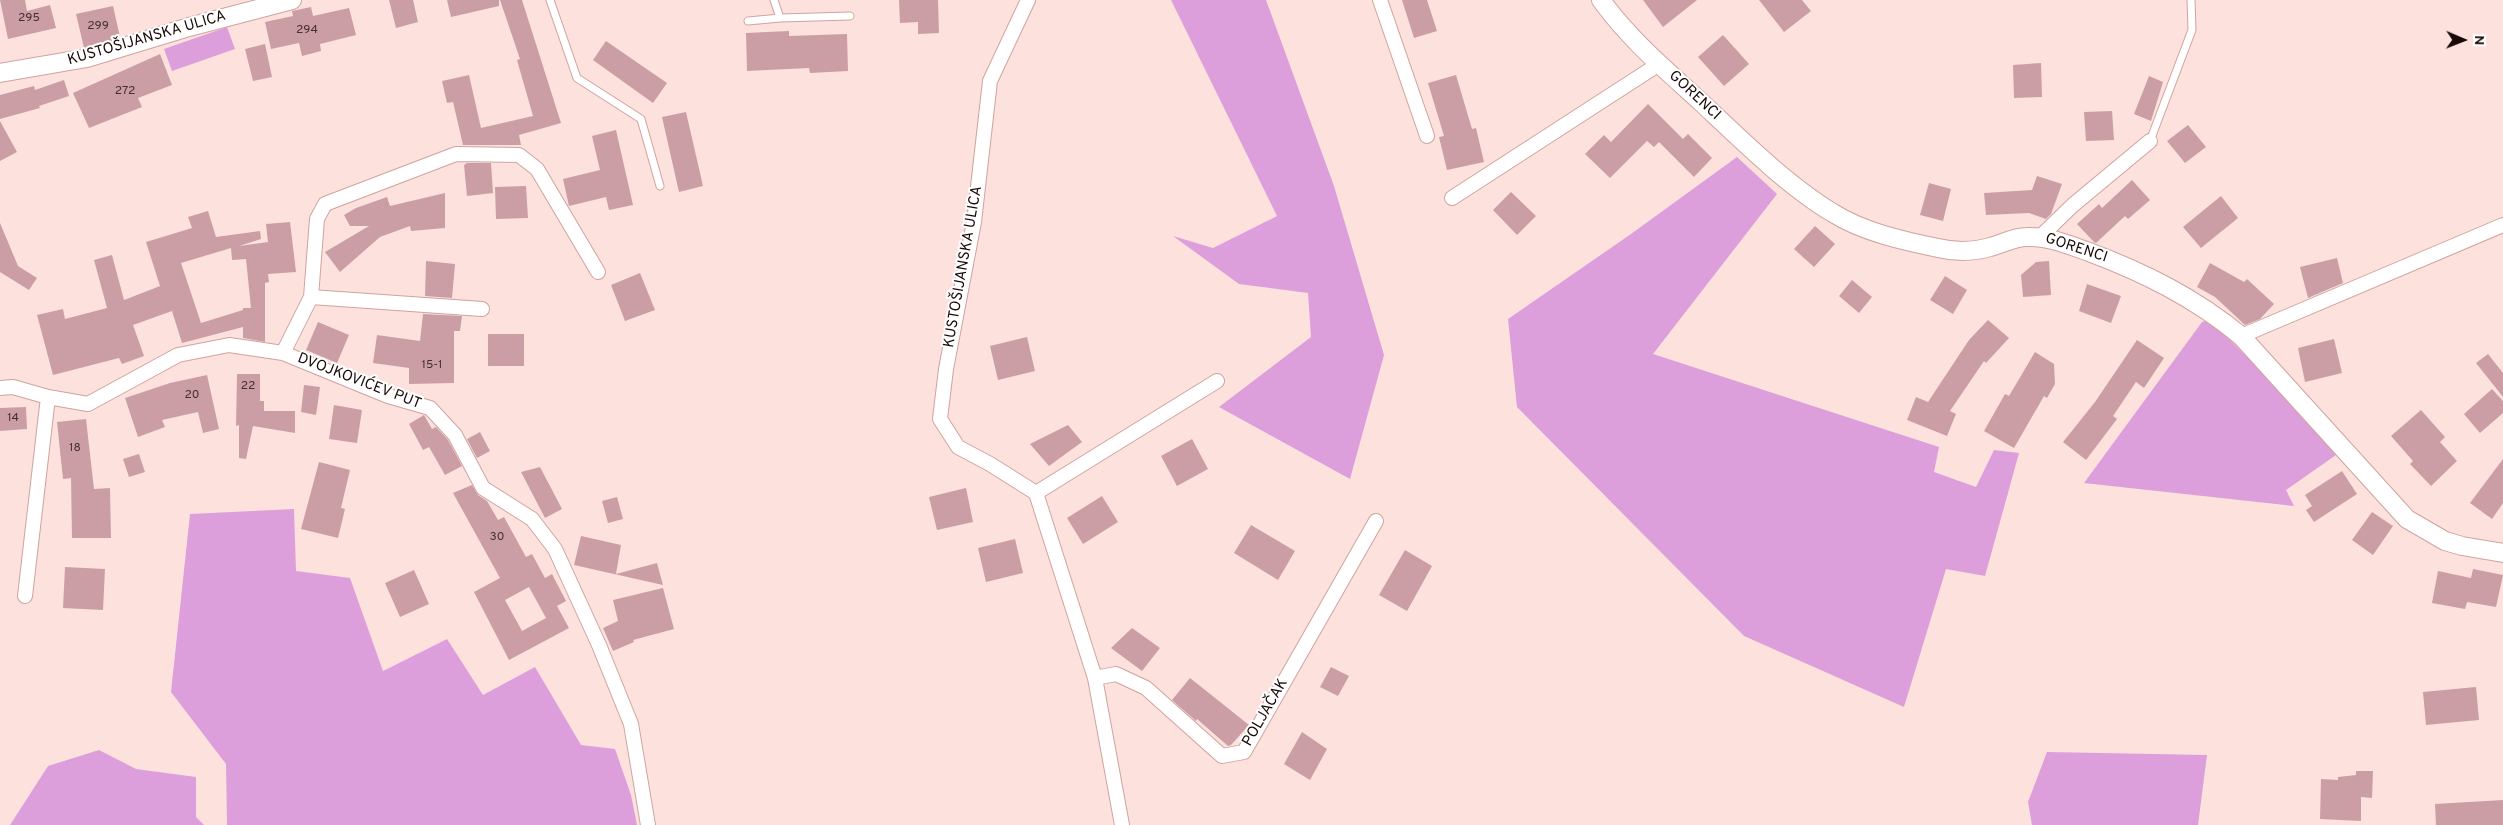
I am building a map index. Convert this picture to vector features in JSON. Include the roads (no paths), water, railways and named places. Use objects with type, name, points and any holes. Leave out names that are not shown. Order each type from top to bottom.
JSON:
[{"type":"street","name":"KUSTOŠIJANSKA ULICA","points":[[0,72],[87,58],[198,24],[292,0]]},
{"type":"street","name":"KUSTOŠIJANSKA ULICA","points":[[1028,0],[990,81],[974,222],[946,369],[940,419],[958,447],[990,464],[1036,493]]},
{"type":"street","points":[[1380,0],[1427,136]]},
{"type":"street","name":"GORENCI","points":[[1602,0],[1636,43],[1778,171],[1833,214],[1914,242],[1958,251],[1974,251],[2025,237],[2040,237],[2063,242],[2158,280],[2221,320],[2241,336],[2407,519],[2445,541],[2503,553]]},
{"type":"street","points":[[1452,198],[1659,64]]},
{"type":"street","points":[[2040,237],[2073,205],[2150,141]]},
{"type":"street","points":[[283,353],[311,297],[317,219],[326,204],[456,154],[519,155],[537,169],[598,272]]},
{"type":"street","points":[[2241,336],[2503,225]]},
{"type":"street","points":[[311,297],[482,309]]},
{"type":"street","name":"DVOJKOVIĆEV PUT","points":[[0,388],[13,387],[48,397],[88,404],[178,355],[229,345],[283,353],[388,396],[430,408],[455,435],[484,488],[532,519],[555,549],[599,645],[631,724],[648,825]]},
{"type":"street","points":[[1122,825],[1095,678],[1036,493],[1217,381]]},
{"type":"street","points":[[25,596],[48,397]]},
{"type":"street","name":"POLJAČAK","points":[[1095,678],[1116,674],[1146,688],[1222,756],[1244,752],[1376,521]]},
{"type":"lane","points":[[550,0],[577,78],[641,118],[660,186]]},
{"type":"lane","points":[[774,0],[780,18]]},
{"type":"lane","points":[[2150,141],[2192,30],[2191,0]]},
{"type":"lane","points":[[748,21],[850,16]]}]
